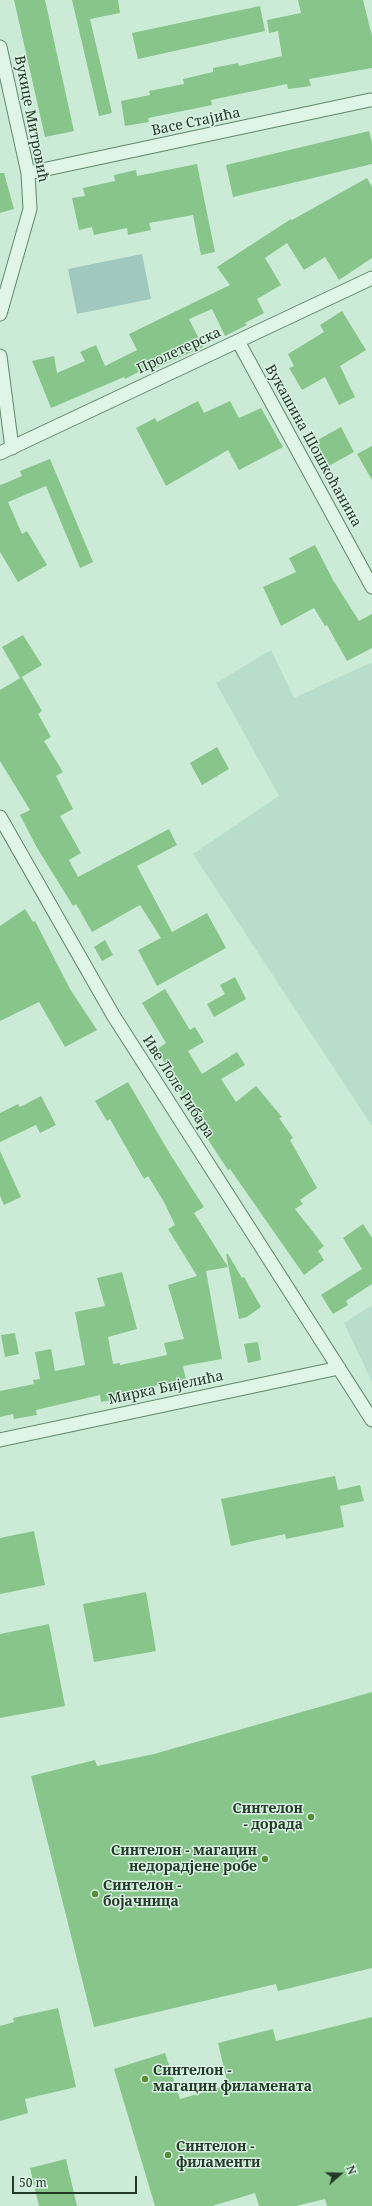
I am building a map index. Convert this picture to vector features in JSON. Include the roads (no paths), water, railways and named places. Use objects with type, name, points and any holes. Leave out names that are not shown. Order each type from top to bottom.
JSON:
[{"type":"street","name":"Вукице Митровић","points":[[0,48],[28,173],[30,209],[0,314]]},
{"type":"street","name":"Васе Стајића","points":[[28,173],[370,100]]},
{"type":"street","name":"Пролетерска","points":[[0,453],[372,278]]},
{"type":"street","name":"Вукашина Шошкоћанина","points":[[238,342],[372,587]]},
{"type":"street","points":[[0,356],[12,448]]},
{"type":"street","name":"Иве Лоле Рибара","points":[[0,818],[113,1015],[372,1420]]},
{"type":"street","name":"Мирка Бијелића","points":[[0,1440],[338,1368]]},
{"type":"place","name":"Синтелон - дорада","points":[[311,1817]]},
{"type":"place","name":"Синтелон - магацин недорадјене робе","points":[[265,1859]]},
{"type":"place","name":"Синтелон - бојачница","points":[[95,1894]]},
{"type":"place","name":"Синтелон - магацин филамената","points":[[145,2079]]},
{"type":"place","name":"Синтелон - филаменти","points":[[168,2155]]}]
